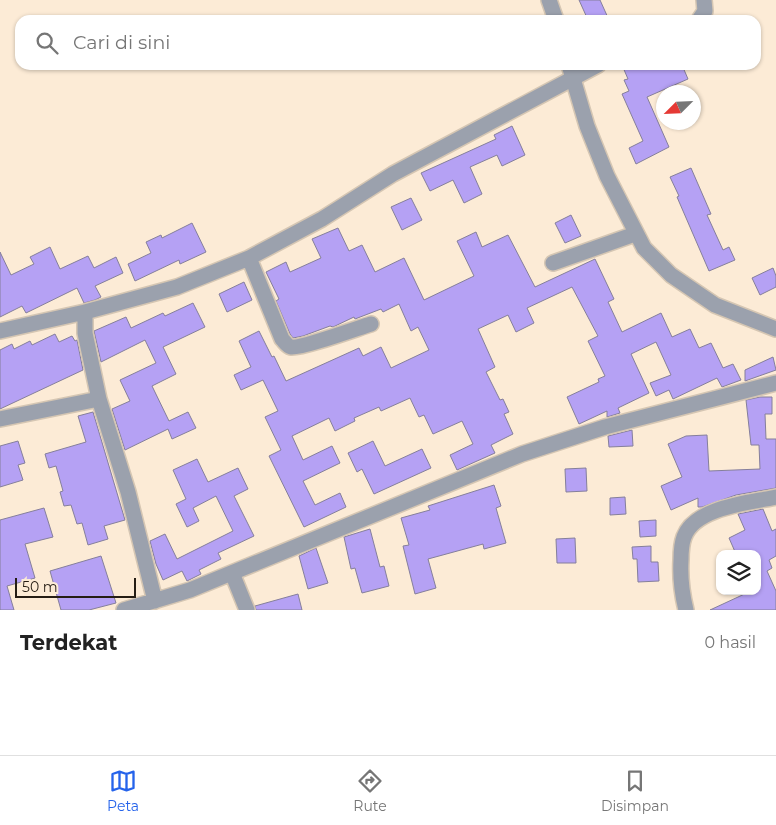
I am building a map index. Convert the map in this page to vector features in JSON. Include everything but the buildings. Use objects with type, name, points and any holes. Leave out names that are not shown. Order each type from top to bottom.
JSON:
[{"type":"street","points":[[549,0],[554,15]]},
{"type":"street","points":[[702,15],[705,11],[704,0]]},
{"type":"street","points":[[0,331],[85,312],[177,287],[249,258],[322,219],[393,174],[550,91],[569,75],[584,70]]},
{"type":"street","points":[[569,75],[587,126],[633,235],[671,275],[714,305],[776,329]]},
{"type":"street","points":[[553,263],[609,245],[633,235]]},
{"type":"street","points":[[249,258],[282,339],[288,346],[293,348],[371,324]]},
{"type":"street","points":[[85,312],[85,333],[99,399],[128,492],[155,601]]},
{"type":"street","points":[[124,610],[190,590],[522,454],[568,438],[776,383]]},
{"type":"street","points":[[0,419],[99,399]]},
{"type":"street","points":[[686,610],[681,567],[682,545],[689,529],[696,522],[721,509],[776,498]]},
{"type":"street","points":[[232,573],[247,610]]}]
